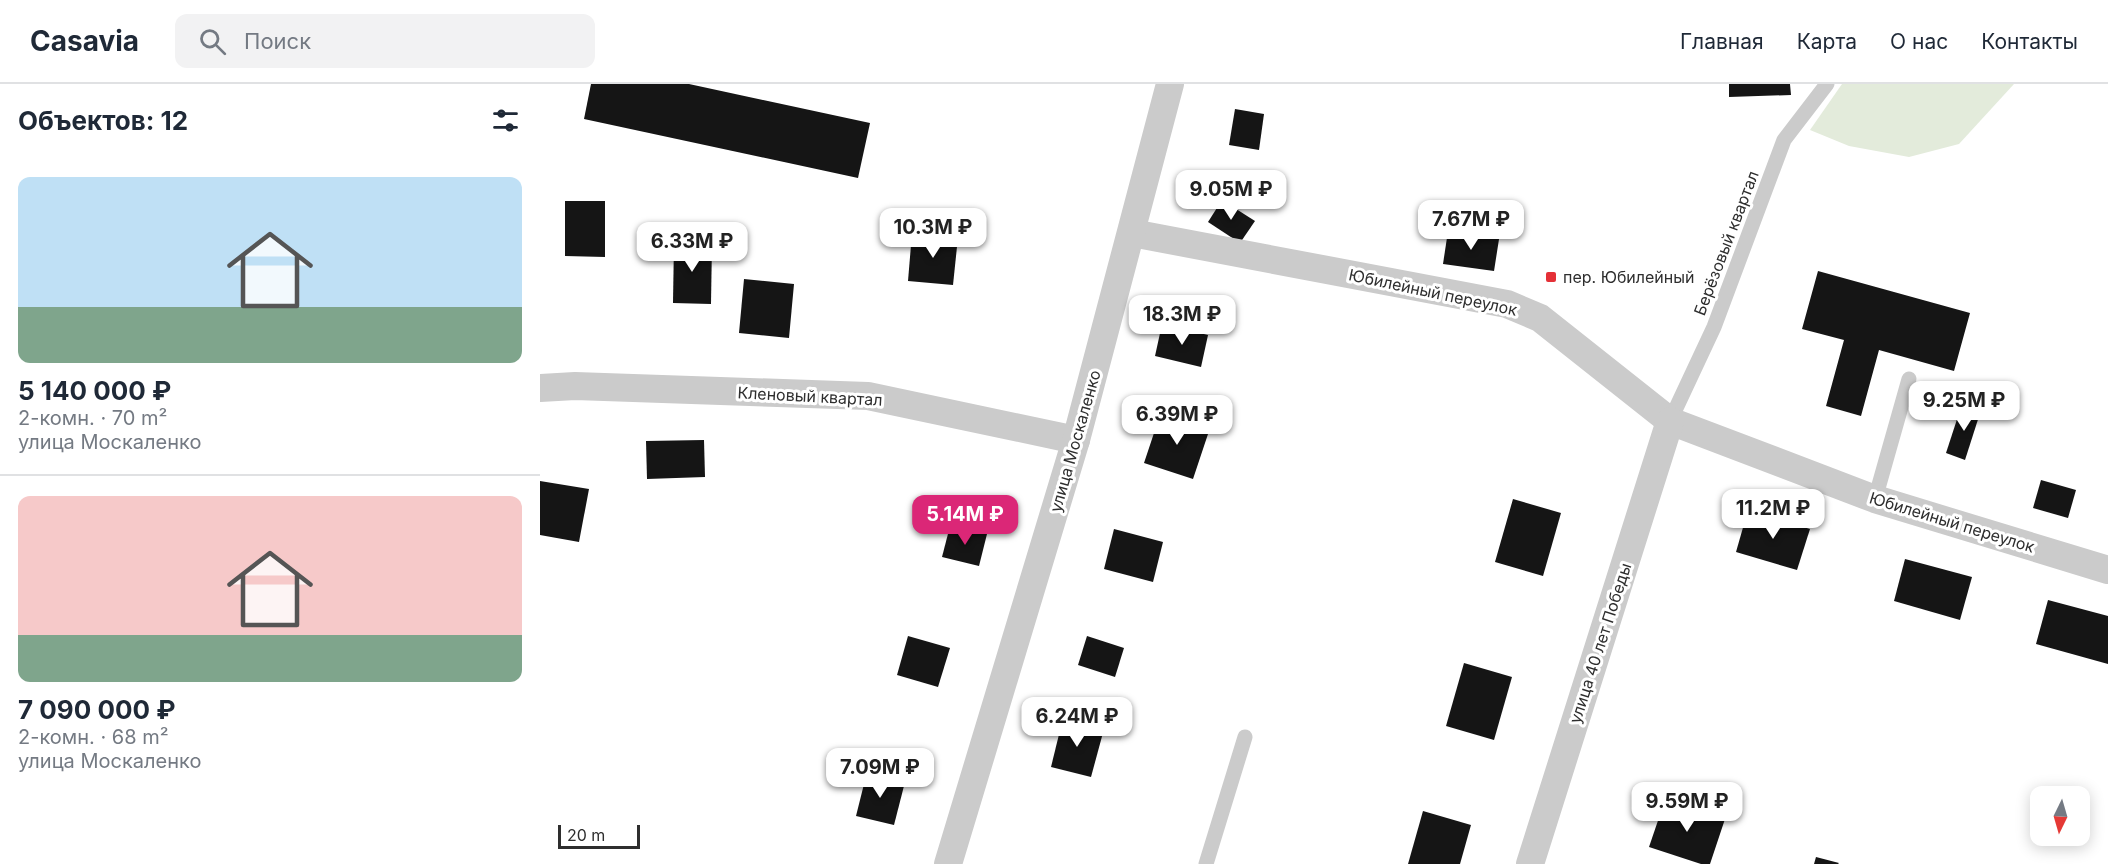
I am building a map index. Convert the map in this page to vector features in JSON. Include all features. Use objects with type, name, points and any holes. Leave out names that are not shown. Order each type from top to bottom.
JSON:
[{"type":"street","name":"улица Москаленко","points":[[948,864],[1076,440],[1170,84]]},
{"type":"street","name":"Юбилейный переулок","points":[[1132,233],[1507,304],[1540,318],[1670,421],[1875,499],[2108,570]]},
{"type":"street","name":"Кленовый квартал","points":[[540,388],[587,386],[868,396],[1076,440]]},
{"type":"street","name":"улица 40 лет Победы","points":[[1531,864],[1670,421]]},
{"type":"lane","name":"Берёзовый квартал","points":[[1670,421],[1714,327],[1784,140],[1827,84]]},
{"type":"lane","points":[[1875,499],[1909,379]]},
{"type":"lane","points":[[1206,864],[1245,737]]},
{"type":"green space","points":[[1842,84],[2014,84],[1959,144],[1909,157],[1849,146],[1810,130]]},
{"type":"building","points":[[591,84],[689,84],[870,123],[858,178],[584,119]]},
{"type":"building","points":[[1729,84],[1790,84],[1791,95],[1729,97]]},
{"type":"building","points":[[1235,109],[1264,114],[1259,150],[1229,145]]},
{"type":"building","points":[[1222,200],[1255,221],[1240,243],[1208,222]]},
{"type":"building","points":[[565,201],[605,201],[605,257],[565,256]]},
{"type":"building","points":[[1448,231],[1499,239],[1494,271],[1443,264]]},
{"type":"building","points":[[912,233],[958,237],[953,285],[908,281]]},
{"type":"building","points":[[674,242],[712,243],[711,304],[673,303]]},
{"type":"building","points":[[1818,271],[1970,313],[1954,371],[1879,350],[1861,416],[1826,406],[1844,340],[1802,329]]},
{"type":"building","points":[[744,279],[794,284],[789,338],[739,333]]},
{"type":"building","points":[[1162,324],[1208,335],[1201,367],[1155,356]]},
{"type":"building","points":[[1962,404],[1981,410],[1965,460],[1946,453]]},
{"type":"building","points":[[1161,412],[1210,428],[1193,479],[1144,463]]},
{"type":"building","points":[[704,440],[705,477],[647,479],[646,441]]},
{"type":"building","points":[[2041,480],[2076,490],[2068,518],[2033,508]]},
{"type":"building","points":[[540,481],[589,489],[579,542],[540,535]]},
{"type":"building","points":[[1513,499],[1561,513],[1543,576],[1495,562]]},
{"type":"building","points":[[1748,510],[1810,529],[1797,570],[1736,552]]},
{"type":"building","points":[[950,526],[987,534],[979,566],[942,557]]},
{"type":"building","points":[[1114,529],[1163,542],[1153,582],[1104,569]]},
{"type":"building","points":[[1905,559],[1972,577],[1960,620],[1894,601]]},
{"type":"building","points":[[2048,600],[2108,616],[2108,664],[2036,644]]},
{"type":"building","points":[[908,636],[950,648],[938,687],[897,675]]},
{"type":"building","points":[[1087,636],[1124,648],[1115,677],[1078,665]]},
{"type":"building","points":[[1464,663],[1512,677],[1494,740],[1446,726]]},
{"type":"building","points":[[1063,718],[1104,729],[1091,777],[1051,767]]},
{"type":"building","points":[[867,772],[905,782],[894,825],[856,816]]},
{"type":"building","points":[[1665,800],[1725,819],[1710,864],[1701,864],[1649,847]]},
{"type":"building","points":[[1423,811],[1471,825],[1460,864],[1408,864]]},
{"type":"building","points":[[1816,857],[1839,863],[1814,864]]},
{"type":"place","name":"пер. Юбилейный","points":[[1551,277]]}]
